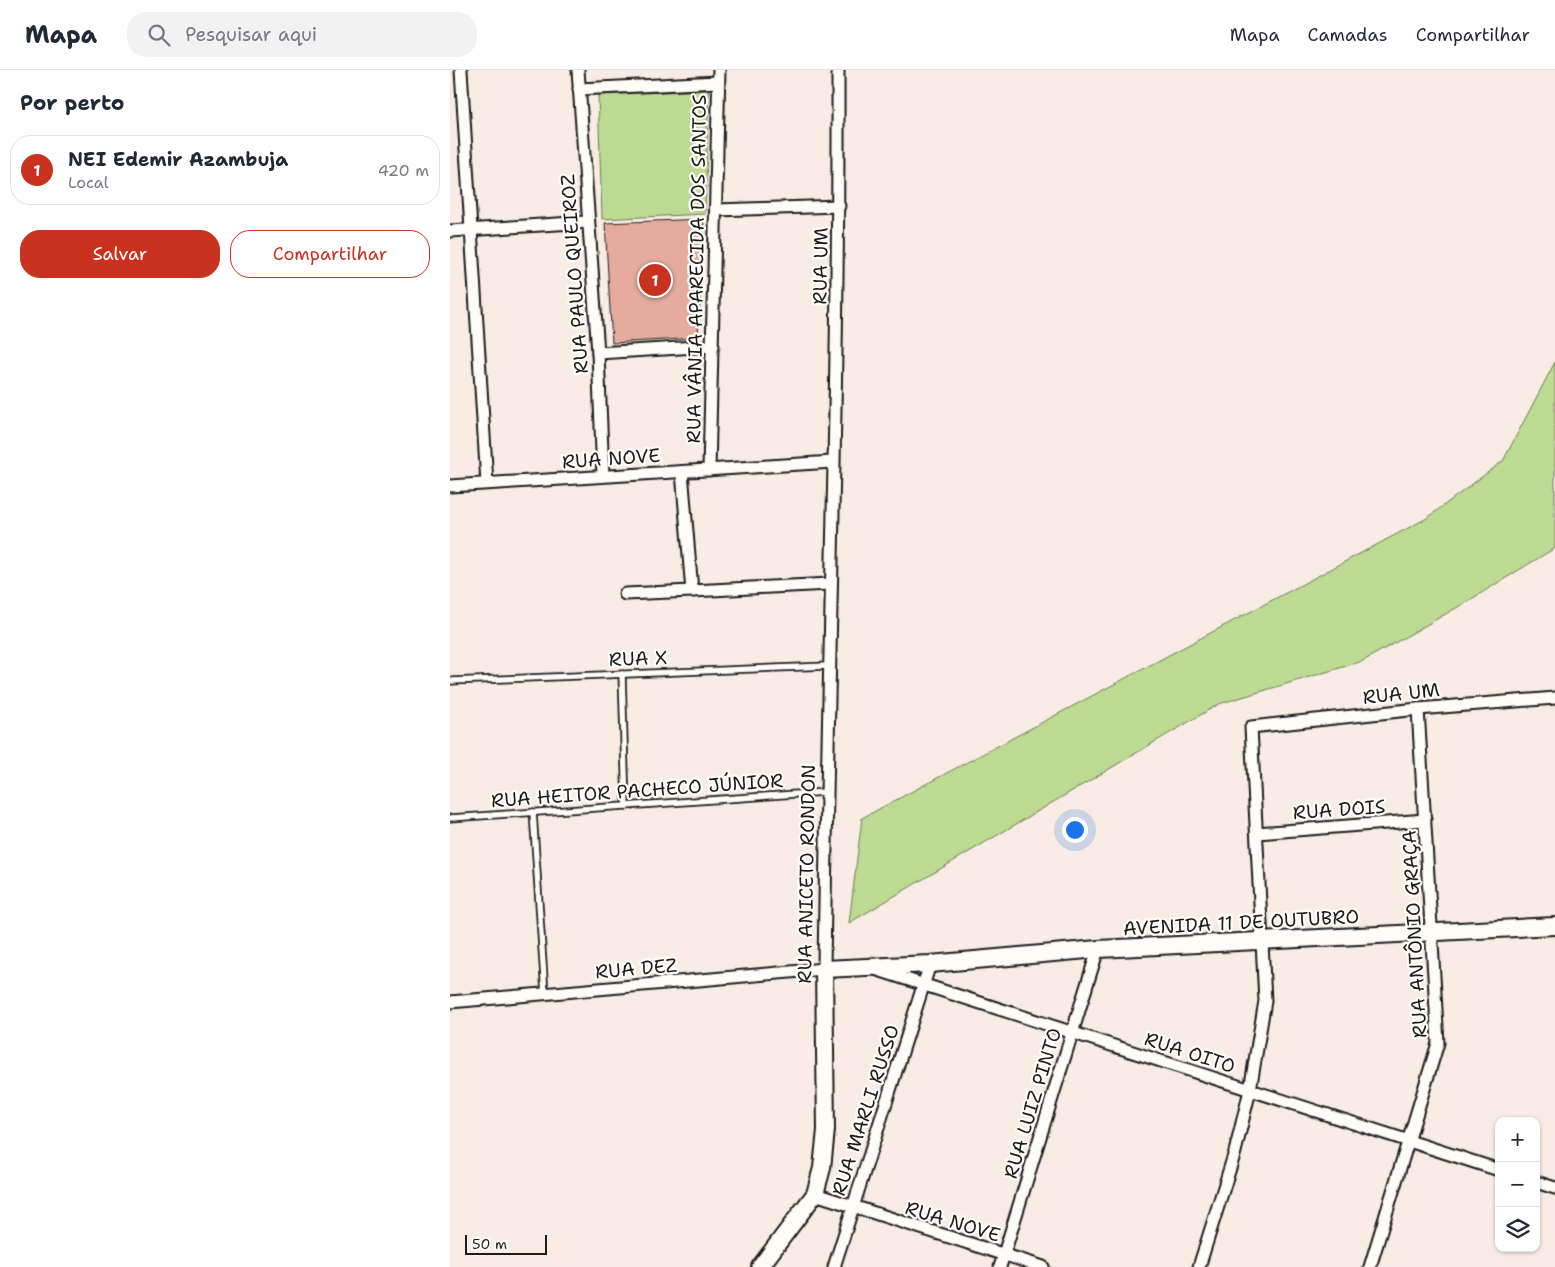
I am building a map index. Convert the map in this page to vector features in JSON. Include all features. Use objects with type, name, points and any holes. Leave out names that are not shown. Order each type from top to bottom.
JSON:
[{"type":"street","points":[[461,70],[487,484]]},
{"type":"street","name":"RUA PAULO QUEIROZ","points":[[578,70],[598,353],[603,476]]},
{"type":"street","name":"RUA UM","points":[[833,462],[839,206],[838,70]]},
{"type":"street","points":[[579,89],[718,76]]},
{"type":"street","name":"RUA VÂNIA APARECIDA DOS SANTOS","points":[[709,470],[718,76]]},
{"type":"street","points":[[716,210],[839,206]]},
{"type":"street","points":[[450,231],[588,222]]},
{"type":"street","points":[[598,353],[713,346]]},
{"type":"street","name":"RUA NOVE","points":[[450,486],[833,462]]},
{"type":"street","name":"RUA ANICETO RONDON","points":[[760,1267],[816,1194],[826,1130],[824,968],[833,462]]},
{"type":"street","points":[[682,472],[692,590]]},
{"type":"street","points":[[625,594],[830,584]]},
{"type":"street","name":"RUA UM","points":[[1257,833],[1251,726],[1418,709],[1555,698]]},
{"type":"street","name":"RUA ANTÔNIO GRAÇA","points":[[1370,1267],[1438,1044],[1418,709]]},
{"type":"street","name":"RUA DOIS","points":[[1257,833],[1425,820]]},
{"type":"street","points":[[1199,1267],[1235,1152],[1250,1090],[1265,1001],[1257,833]]},
{"type":"street","name":"AVENIDA 11 DE OUTUBRO","points":[[824,968],[871,968],[930,964],[1098,949],[1555,926]]},
{"type":"street","name":"RUA LUIZ PINTO","points":[[1000,1267],[1098,949]]},
{"type":"street","name":"RUA MARLI RUSSO","points":[[834,1267],[930,964]]},
{"type":"street","name":"RUA DEZ","points":[[450,1002],[824,968]]},
{"type":"street","name":"RUA OITO","points":[[871,968],[1495,1169]]},
{"type":"street","points":[[1540,1183],[1555,1188]]},
{"type":"street","name":"RUA NOVE","points":[[816,1194],[852,1208],[1042,1267]]},
{"type":"lane","name":"RUA X","points":[[450,681],[828,666]]},
{"type":"lane","points":[[622,674],[626,806]]},
{"type":"lane","name":"RUA HEITOR PACHECO JÚNIOR","points":[[450,818],[826,792]]},
{"type":"lane","points":[[533,812],[545,994]]},
{"type":"green space","points":[[709,90],[705,214],[602,219],[598,95]]},
{"type":"green space","points":[[1555,362],[1555,548],[1465,603],[1363,661],[1219,704],[849,923],[862,818],[1427,518],[1503,461]]},
{"type":"building","points":[[704,219],[698,338],[612,343],[605,223]]},
{"type":"place","name":"NEI Edemir Azambuja","points":[[655,280]]}]
